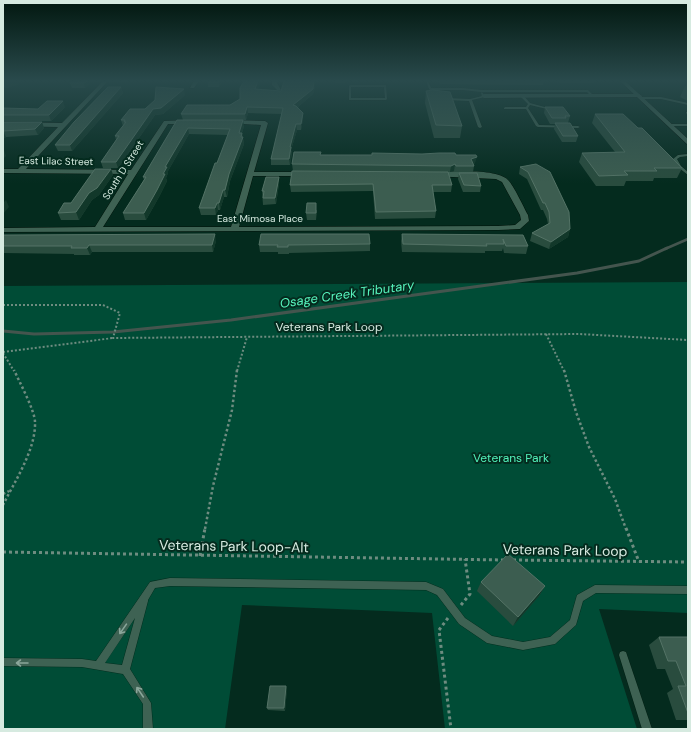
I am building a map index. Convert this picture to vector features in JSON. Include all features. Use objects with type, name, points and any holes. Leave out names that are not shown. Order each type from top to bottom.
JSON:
[{"type":"street","points":[[20,170],[73,115]]},
{"type":"street","points":[[660,115],[688,143]]},
{"type":"street","name":"South D Street","points":[[98,229],[166,122],[197,122]]},
{"type":"street","points":[[219,122],[265,122],[234,229]]},
{"type":"street","points":[[3,124],[64,125]]},
{"type":"street","name":"East Lilac Street","points":[[3,170],[133,172]]},
{"type":"street","points":[[250,174],[314,174]]},
{"type":"street","name":"East Mimosa Place","points":[[3,230],[491,228],[517,227],[525,221],[524,215],[505,181],[498,177],[487,175],[425,174]]},
{"type":"lane","points":[[476,115],[480,127]]},
{"type":"lane","points":[[531,115],[538,126],[578,127]]},
{"type":"lane","points":[[669,124],[688,125]]},
{"type":"lane","points":[[688,155],[680,156],[675,159],[680,167],[688,174]]},
{"type":"lane","points":[[98,666],[154,585],[170,582],[426,586],[440,592],[462,621],[490,640],[523,646],[552,640],[573,622],[580,598],[595,589],[688,590]]},
{"type":"lane","points":[[125,670],[145,597]]},
{"type":"lane","points":[[623,655],[647,729]]},
{"type":"lane","points":[[3,662],[82,663],[125,670],[147,703],[148,729]]},
{"type":"path","points":[[3,305],[103,305],[120,313],[113,338]]},
{"type":"path","points":[[546,334],[566,375],[576,412],[589,447],[615,499],[639,562]]},
{"type":"path","name":"Veterans Park Loop","points":[[3,353],[113,338],[579,334],[688,340]]},
{"type":"path","points":[[200,556],[213,486],[232,410],[237,369],[247,337]]},
{"type":"path","points":[[3,353],[9,361],[25,394],[35,421],[31,447],[3,505]]},
{"type":"path","points":[[3,494],[10,491]]},
{"type":"path","name":"Veterans Park Loop-Alt","points":[[3,552],[464,559]]},
{"type":"path","points":[[462,604],[470,594],[464,559]]},
{"type":"path","name":"Veterans Park Loop","points":[[464,559],[504,560]]},
{"type":"path","name":"Veterans Park Loop","points":[[512,560],[688,562]]},
{"type":"path","points":[[446,621],[439,630],[451,729]]},
{"type":"green space","name":"Veterans Park","points":[[688,282],[688,613],[599,609],[637,729],[445,729],[432,613],[242,605],[225,729],[3,729],[3,286]]},
{"type":"building","points":[[81,115],[96,115],[70,145],[55,145]]},
{"type":"building","points":[[125,115],[149,115],[116,162],[101,162],[119,136],[115,136],[126,122],[124,122],[125,120],[121,120]]},
{"type":"building","points":[[281,115],[303,115],[301,124],[296,124],[290,147],[289,159],[271,159]]},
{"type":"building","points":[[433,115],[458,115],[462,126],[436,125]]},
{"type":"building","points":[[550,115],[570,116],[565,116],[566,118],[552,118]]},
{"type":"building","points":[[596,115],[624,115],[638,128],[642,128],[682,168],[654,168],[657,171],[624,171],[628,175],[599,176],[582,153],[625,152]]},
{"type":"building","points":[[177,120],[243,120],[239,133],[242,133],[241,137],[243,137],[219,203],[217,203],[215,208],[199,208],[215,163],[217,163],[230,129],[188,128],[165,167],[167,167],[163,174],[165,174],[144,213],[123,213],[146,177],[143,177]]},
{"type":"building","points":[[3,122],[42,122],[35,129],[3,131]]},
{"type":"building","points":[[555,123],[570,123],[578,136],[563,136]]},
{"type":"building","points":[[294,152],[321,152],[320,155],[372,155],[372,153],[455,153],[456,155],[476,155],[477,157],[471,159],[474,166],[456,166],[455,164],[451,166],[292,164]]},
{"type":"building","points":[[536,164],[550,172],[569,212],[570,229],[551,242],[532,233],[550,223],[549,212],[545,203],[543,203],[528,172],[520,167]]},
{"type":"building","points":[[95,169],[111,169],[97,188],[89,193],[76,212],[58,213],[64,203],[71,203]]},
{"type":"building","points":[[292,171],[448,172],[452,185],[432,185],[436,211],[376,212],[373,184],[290,185]]},
{"type":"building","points":[[459,173],[477,173],[481,186],[464,185]]},
{"type":"building","points":[[266,177],[279,177],[275,198],[263,198],[264,191],[262,191]]},
{"type":"building","points":[[307,203],[316,203],[316,213],[306,213]]},
{"type":"building","points":[[215,234],[212,245],[89,245],[87,248],[71,248],[72,246],[3,246],[3,235]]},
{"type":"building","points":[[261,234],[369,234],[370,244],[288,245],[288,247],[277,247],[278,245],[259,245]]},
{"type":"building","points":[[402,234],[523,235],[528,246],[506,246],[503,239],[504,244],[486,244],[487,246],[403,244]]},
{"type":"building","points":[[508,554],[545,586],[518,617],[481,582]]},
{"type":"building","points":[[659,637],[688,637],[688,713],[678,686],[686,686],[676,661],[668,661]]},
{"type":"building","points":[[270,686],[286,686],[284,708],[267,708]]},
{"type":"waterway","name":"Osage Creek Tributary","points":[[665,249],[688,239]]},
{"type":"waterway","name":"Osage Creek Tributary","points":[[3,331],[34,334],[113,332],[231,320],[577,273],[639,261],[667,248]]}]
